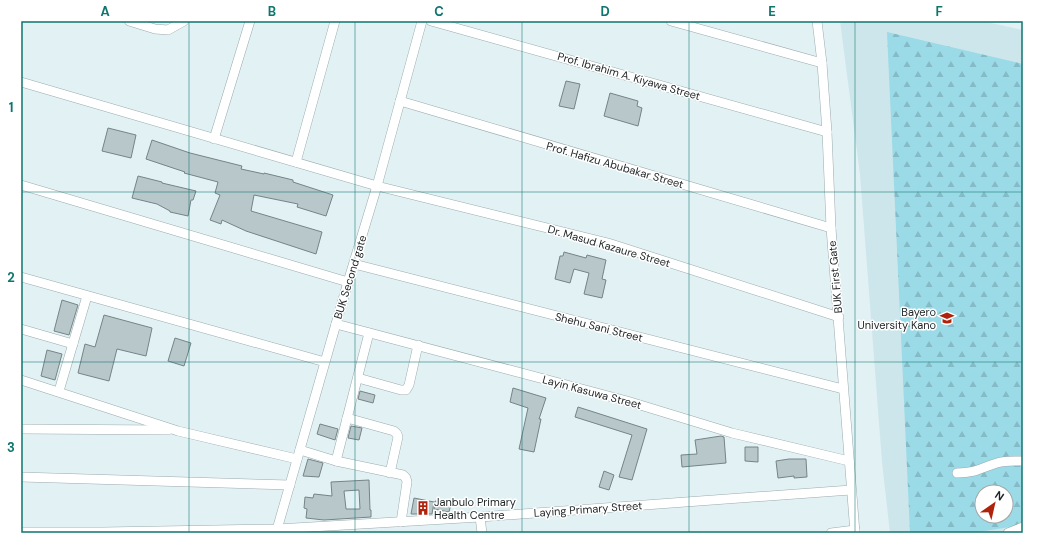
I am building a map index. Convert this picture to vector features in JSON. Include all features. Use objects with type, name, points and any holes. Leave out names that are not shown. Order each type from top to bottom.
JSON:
[{"type":"street","points":[[129,21],[155,29],[168,30],[184,21]]},
{"type":"street","points":[[214,139],[250,21]]},
{"type":"street","points":[[296,162],[335,21]]},
{"type":"street","name":"BUK Second gate","points":[[277,531],[377,186],[422,21]]},
{"type":"street","name":"Prof. Ibrahim A. Kiyawa Street","points":[[431,21],[827,132]]},
{"type":"street","points":[[671,21],[822,63]]},
{"type":"street","name":"BUK First Gate","points":[[817,21],[822,63],[827,132],[831,228],[855,532]]},
{"type":"street","name":"Dr. Masud Kazaure Street","points":[[21,82],[377,186],[608,243],[839,317]]},
{"type":"street","name":"Prof. Hafizu Abubakar Street","points":[[400,101],[831,228]]},
{"type":"street","points":[[21,185],[348,282]]},
{"type":"street","name":"Shehu Sani Street","points":[[354,264],[844,390]]},
{"type":"street","points":[[21,277],[325,362]]},
{"type":"street","points":[[59,391],[87,296]]},
{"type":"street","name":"Layin Kasuwa Street","points":[[336,324],[627,401],[732,433],[849,461]]},
{"type":"street","points":[[21,329],[73,344]]},
{"type":"street","points":[[336,460],[369,333]]},
{"type":"street","points":[[358,378],[406,390],[409,385],[418,345]]},
{"type":"street","points":[[21,380],[59,391],[178,431],[336,460],[403,475],[407,482],[401,522]]},
{"type":"street","points":[[347,418],[394,431],[397,434],[398,437],[390,473]]},
{"type":"street","points":[[21,429],[178,431]]},
{"type":"street","points":[[957,473],[976,472],[998,463],[1008,461],[1023,461]]},
{"type":"street","points":[[21,477],[290,485]]},
{"type":"street","name":"Laying Primary Street","points":[[21,532],[103,533],[277,531],[851,490]]},
{"type":"street","points":[[480,517],[482,533]]},
{"type":"street","points":[[1008,533],[1023,527]]},
{"type":"street","points":[[831,533],[855,532]]},
{"type":"shaded area","name":"Bayero University Kano","points":[[840,21],[982,21],[1023,30],[1023,533],[890,533],[882,462],[860,174]]},
{"type":"green space","name":"Bayero University Kano","points":[[887,32],[1023,64],[1023,525],[972,533],[910,533]]},
{"type":"building","points":[[566,81],[580,84],[574,109],[559,106]]},
{"type":"building","points":[[610,93],[638,101],[637,106],[642,108],[638,126],[604,116]]},
{"type":"building","points":[[108,128],[136,135],[131,158],[102,151]]},
{"type":"building","points":[[152,140],[190,153],[242,166],[241,169],[293,180],[293,182],[333,195],[326,216],[297,207],[298,204],[254,195],[251,211],[322,232],[316,254],[246,231],[222,220],[221,224],[210,220],[220,195],[215,193],[218,182],[184,173],[185,172],[146,159]]},
{"type":"building","points":[[138,176],[196,191],[193,200],[191,200],[188,216],[170,212],[157,204],[132,198]]},
{"type":"building","points":[[564,252],[586,258],[587,255],[606,260],[602,279],[606,280],[602,298],[584,294],[589,273],[574,269],[570,283],[555,279],[560,256],[563,256]]},
{"type":"building","points":[[62,300],[78,305],[69,335],[54,331]]},
{"type":"building","points":[[104,315],[152,328],[146,356],[117,349],[109,381],[78,373],[85,344],[95,347]]},
{"type":"building","points":[[175,338],[191,343],[184,366],[168,361]]},
{"type":"building","points":[[47,350],[62,354],[55,380],[41,376]]},
{"type":"building","points":[[513,388],[546,398],[539,419],[541,419],[534,452],[519,449],[528,408],[510,402]]},
{"type":"building","points":[[360,391],[375,395],[373,403],[358,399]]},
{"type":"building","points":[[578,407],[647,429],[632,480],[619,477],[632,435],[575,417]]},
{"type":"building","points":[[320,424],[338,429],[335,440],[317,434]]},
{"type":"building","points":[[351,426],[362,428],[359,440],[348,438]]},
{"type":"building","points":[[721,436],[724,437],[726,463],[682,467],[681,455],[697,454],[695,440]]},
{"type":"building","points":[[745,447],[758,447],[758,462],[745,461]]},
{"type":"building","points":[[308,459],[323,463],[319,477],[303,476]]},
{"type":"building","points":[[806,459],[807,477],[794,478],[794,476],[778,478],[776,461]]},
{"type":"building","points":[[604,471],[614,475],[609,490],[599,487]]},
{"type":"building","points":[[369,480],[371,517],[324,520],[306,518],[307,509],[304,508],[305,497],[313,498],[314,494],[332,496],[331,482]],"holes":[[[359,490],[360,509],[346,509],[344,491]]]},
{"type":"building","name":"Janbulo Primary Health Centre","points":[[414,498],[434,502],[432,514],[411,514]]},
{"type":"building","points":[[435,501],[451,504],[449,512],[434,509]]},
{"type":"place","name":"Bayero University Kano","points":[[947,318]]},
{"type":"place","name":"Janbulo Primary Health Centre","points":[[423,508]]}]
